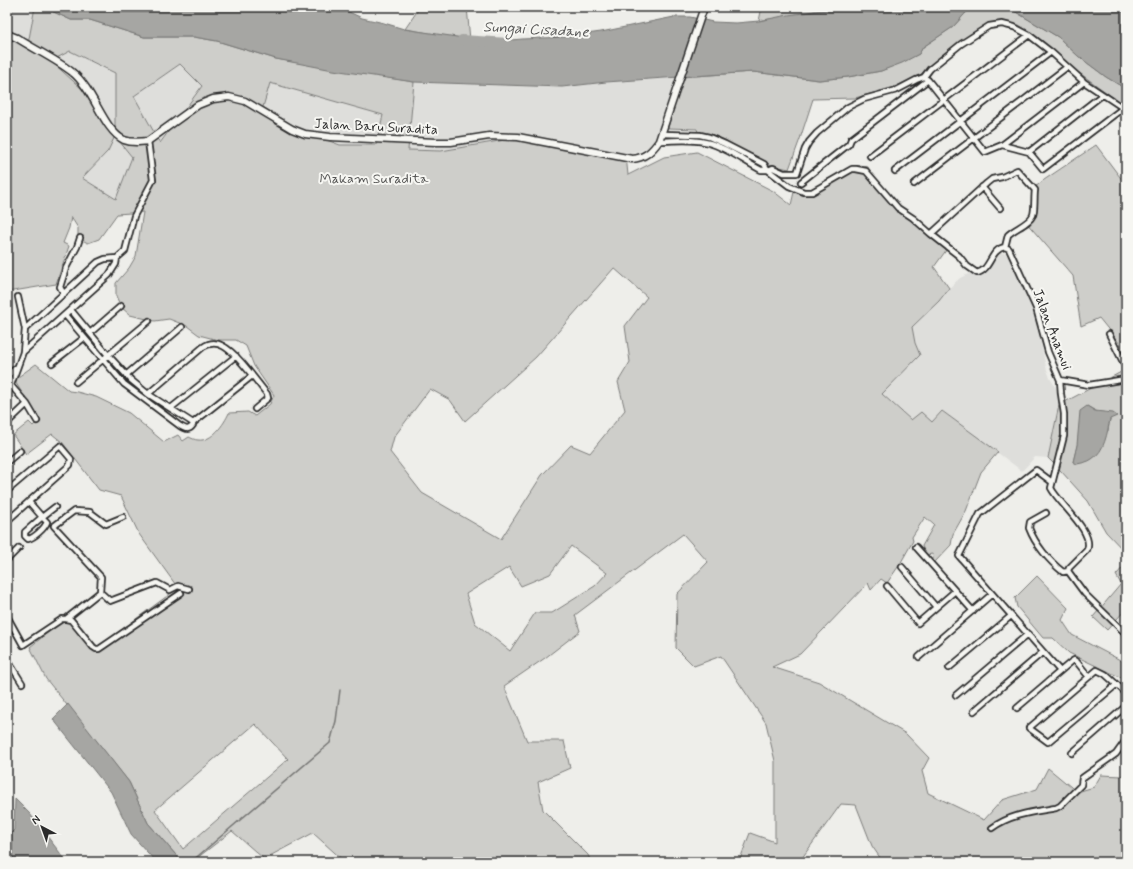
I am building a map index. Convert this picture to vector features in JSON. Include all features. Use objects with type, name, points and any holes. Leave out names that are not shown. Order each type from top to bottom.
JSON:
[{"type":"main road","name":"Jalan Baru Suradita","points":[[148,141],[198,105],[213,99],[229,97],[245,101],[298,132],[318,137],[451,142],[489,136],[518,137],[632,159],[646,155],[654,149],[659,142],[704,7]]},
{"type":"main road","points":[[7,34],[17,38],[72,72],[88,88],[105,119],[118,136],[125,140],[135,142],[148,141]]},
{"type":"street","points":[[801,182],[849,144],[851,139],[926,79],[930,69],[961,44],[989,26],[1002,24],[1014,26],[1030,35],[1084,82],[1124,109],[1043,169],[1029,152],[1002,145]]},
{"type":"street","points":[[870,156],[1030,35]]},
{"type":"street","points":[[895,171],[1050,52]]},
{"type":"street","points":[[914,184],[1067,67]]},
{"type":"street","points":[[926,79],[985,152],[1002,145],[1084,82]]},
{"type":"street","points":[[659,142],[693,140],[708,142],[722,148],[760,170],[768,170],[773,168],[784,173],[797,173],[805,149],[809,142],[817,133],[848,107],[864,99],[897,90],[916,80],[926,79]]},
{"type":"street","points":[[1029,152],[1102,95]]},
{"type":"street","points":[[663,132],[700,135],[726,144],[764,164],[768,170],[789,186],[804,192],[812,192],[852,169],[856,168],[866,171],[898,208],[913,218],[930,234],[959,256],[977,273],[984,270],[994,253],[1005,247],[1008,235],[1032,216],[1035,190],[1018,170],[992,179],[930,234]]},
{"type":"street","points":[[25,329],[98,262],[105,259],[117,258],[126,251],[134,216],[153,180],[148,141]]},
{"type":"street","points":[[982,187],[1000,208]]},
{"type":"street","points":[[64,294],[60,287],[66,268],[80,238]]},
{"type":"street","name":"Jalan Anamui","points":[[1005,247],[1009,249],[1036,308],[1048,352],[1060,380],[1064,414],[1064,436],[1052,482]]},
{"type":"street","points":[[23,352],[109,275],[116,264],[117,258]]},
{"type":"street","points":[[7,390],[11,385],[23,352],[25,329],[18,297]]},
{"type":"street","points":[[90,333],[121,306]]},
{"type":"street","points":[[71,310],[108,356],[126,375],[148,394],[193,423]]},
{"type":"street","points":[[65,315],[102,360],[128,388],[185,429],[189,429],[193,426],[193,423],[252,376]]},
{"type":"street","points":[[76,382],[149,321]]},
{"type":"street","points":[[126,375],[182,327]]},
{"type":"street","points":[[1109,334],[1126,368]]},
{"type":"street","points":[[52,363],[84,338]]},
{"type":"street","points":[[148,394],[202,347],[207,344],[215,344],[223,346],[236,356],[268,396],[265,401],[255,409]]},
{"type":"street","points":[[171,408],[236,356]]},
{"type":"street","points":[[7,376],[18,366]]},
{"type":"street","points":[[1060,380],[1089,385],[1126,379]]},
{"type":"street","points":[[7,380],[27,404],[36,422]]},
{"type":"street","points":[[7,423],[27,404]]},
{"type":"street","points":[[7,491],[60,446],[71,459],[70,465],[7,521]]},
{"type":"street","points":[[7,462],[20,451]]},
{"type":"street","points":[[1060,671],[959,556],[980,514],[1036,470],[1052,482],[1051,488],[1055,496],[1072,515],[1089,540],[1088,550],[1069,568],[1068,571]]},
{"type":"street","points":[[29,502],[42,517],[47,522],[46,525],[29,539],[26,538],[25,532],[42,517],[54,506]]},
{"type":"street","points":[[7,616],[23,645],[62,619],[66,619],[100,592],[101,577],[54,526],[74,511],[90,512],[106,524],[123,517]]},
{"type":"street","points":[[1046,513],[1030,522],[1029,528],[1039,546],[1057,567],[1063,572],[1068,571]]},
{"type":"street","points":[[916,547],[973,611]]},
{"type":"street","points":[[7,560],[19,548]]},
{"type":"street","points":[[902,567],[936,607]]},
{"type":"street","points":[[1068,571],[1085,594],[1126,634]]},
{"type":"street","points":[[100,592],[110,601],[157,583],[170,590],[178,586],[189,589]]},
{"type":"street","points":[[887,586],[918,622],[955,591]]},
{"type":"street","points":[[66,619],[70,620],[93,647],[99,649],[181,593]]},
{"type":"street","points":[[919,657],[992,594]]},
{"type":"street","points":[[949,668],[1011,616]]},
{"type":"street","points":[[7,630],[13,626]]},
{"type":"street","points":[[956,696],[1028,634]]},
{"type":"street","points":[[974,711],[1043,652]]},
{"type":"street","points":[[7,660],[22,683]]},
{"type":"street","points":[[1017,708],[1074,660],[1089,677]]},
{"type":"street","points":[[1116,685],[1048,742],[1029,728],[1097,670],[1105,674],[1126,693]]},
{"type":"street","points":[[1072,752],[1126,706]]},
{"type":"street","points":[[992,828],[1001,822],[1021,814],[1060,806],[1081,785],[1082,778],[1116,754],[1126,740]]},
{"type":"shaded area","points":[[7,7],[35,7],[28,45],[14,37],[7,42]]},
{"type":"shaded area","points":[[43,7],[338,7],[362,18],[404,29],[490,42],[565,37],[601,32],[674,17],[690,17],[713,22],[736,23],[759,21],[788,15],[834,9],[868,7],[971,7],[953,27],[923,47],[919,54],[902,63],[881,71],[819,80],[753,72],[606,82],[562,87],[414,82],[333,70],[276,59],[217,41],[194,37],[144,37],[90,20],[71,20]]},
{"type":"shaded area","points":[[1004,7],[1113,7],[1126,13],[1126,89],[1106,77],[1078,56],[1058,37],[1009,8]]},
{"type":"shaded area","points":[[70,51],[115,73],[115,136],[132,157],[116,199],[82,178],[108,151],[51,61]]},
{"type":"shaded area","points":[[180,64],[202,86],[160,143],[134,96]]},
{"type":"shaded area","points":[[681,77],[668,128],[653,146],[626,156],[528,136],[441,151],[408,150],[414,82],[562,87],[606,82]]},
{"type":"shaded area","points":[[270,83],[383,115],[376,145],[340,145],[303,131],[262,107]]},
{"type":"shaded area","points":[[1001,253],[1005,253],[1009,257],[1026,291],[1036,319],[1046,367],[1058,392],[1059,405],[1048,458],[1035,457],[1022,471],[942,411],[932,422],[911,420],[882,394],[920,355],[915,343],[912,327],[960,278],[972,272],[982,274]]},
{"type":"shaded area","points":[[1087,406],[1095,411],[1113,413],[1117,416],[1110,419],[1103,447],[1096,456],[1089,461],[1077,464],[1073,462],[1077,445],[1080,411]]},
{"type":"shaded area","points":[[68,704],[129,782],[148,823],[182,862],[156,862],[131,834],[111,792],[53,719]]},
{"type":"shaded area","points":[[15,799],[30,814],[67,862],[7,862],[7,837],[14,830]]},
{"type":"green space","name":"Makam Suradita","points":[[35,7],[43,7],[71,20],[90,20],[144,37],[194,37],[217,41],[276,59],[414,82],[408,150],[441,151],[528,136],[626,156],[628,175],[664,157],[697,152],[773,191],[791,205],[794,192],[807,193],[853,167],[859,165],[868,167],[882,194],[898,210],[947,249],[934,267],[949,288],[939,301],[912,327],[915,343],[920,355],[882,394],[911,420],[921,412],[932,422],[942,411],[998,452],[981,472],[966,511],[953,534],[951,545],[934,563],[932,554],[926,555],[922,546],[934,525],[925,517],[912,537],[913,541],[900,564],[887,583],[881,579],[871,590],[868,583],[800,654],[772,667],[819,682],[906,734],[929,758],[922,771],[928,793],[984,820],[1002,800],[1037,789],[1048,768],[1077,792],[1094,787],[1101,775],[1122,776],[1126,772],[1126,862],[883,862],[872,846],[856,805],[841,804],[799,862],[739,862],[750,833],[775,842],[775,761],[766,723],[721,656],[694,666],[676,648],[677,594],[708,562],[683,534],[575,615],[580,631],[545,658],[504,686],[527,741],[564,741],[570,768],[538,782],[543,810],[588,855],[591,862],[345,862],[313,833],[264,859],[232,831],[192,862],[182,862],[148,823],[129,782],[46,679],[30,647],[71,614],[98,647],[178,588],[139,534],[121,496],[99,490],[62,442],[52,434],[26,454],[13,435],[29,422],[33,426],[39,420],[14,380],[36,364],[69,391],[96,397],[129,413],[164,442],[178,435],[183,441],[189,437],[198,440],[208,438],[221,427],[229,413],[248,412],[255,416],[270,404],[274,395],[254,366],[246,346],[236,340],[218,340],[199,335],[187,326],[169,319],[155,321],[130,315],[121,307],[116,296],[116,283],[129,268],[136,256],[143,212],[117,214],[99,239],[88,243],[78,238],[78,228],[71,217],[69,228],[63,243],[69,246],[56,284],[7,292],[7,42],[14,37],[28,44]],"holes":[[[70,51],[115,73],[115,135],[93,99],[51,61]],[[180,64],[202,86],[160,143],[134,96]],[[270,83],[383,115],[376,145],[340,145],[303,131],[263,107]],[[115,136],[132,157],[116,199],[82,178],[108,151]],[[614,268],[647,297],[625,326],[630,362],[618,382],[625,410],[590,453],[571,445],[542,475],[501,539],[422,493],[390,452],[394,437],[430,389],[450,400],[465,421],[536,357]],[[571,546],[607,573],[595,586],[552,613],[535,613],[510,651],[475,623],[466,594],[509,567],[521,586],[550,574]],[[255,724],[288,759],[183,849],[155,810]]]},
{"type":"green space","points":[[420,7],[467,7],[470,40],[405,29]]},
{"type":"green space","points":[[762,7],[868,7],[814,11],[759,21]]},
{"type":"green space","points":[[971,7],[1009,8],[1058,37],[1078,56],[1106,77],[1126,89],[1126,105],[1118,101],[1074,69],[1040,39],[1019,25],[1001,21],[985,26],[932,64],[920,75],[892,88],[855,98],[813,99],[789,169],[771,165],[718,139],[698,133],[697,129],[668,128],[681,77],[753,72],[819,80],[881,71],[919,54],[923,47],[953,27]]},
{"type":"green space","points":[[1096,145],[1126,185],[1126,553],[1106,532],[1088,501],[1048,458],[1059,405],[1123,371],[1120,344],[1099,318],[1081,326],[1073,276],[1025,221],[1035,214],[1034,188]],"holes":[[[1087,406],[1110,419],[1108,431],[1073,462]]]},
{"type":"green space","points":[[1126,564],[1126,609],[1107,630],[1093,617],[1121,584],[1116,575]]},
{"type":"green space","points":[[1037,576],[1068,608],[1062,620],[1072,635],[1126,663],[1126,680],[1069,653],[1053,638],[1043,638],[1017,607],[1015,598]]},
{"type":"waterway","name":"Sungai Cisadane","points":[[462,40],[508,43]]},
{"type":"waterway","points":[[191,862],[330,743],[336,721],[340,690]]}]
